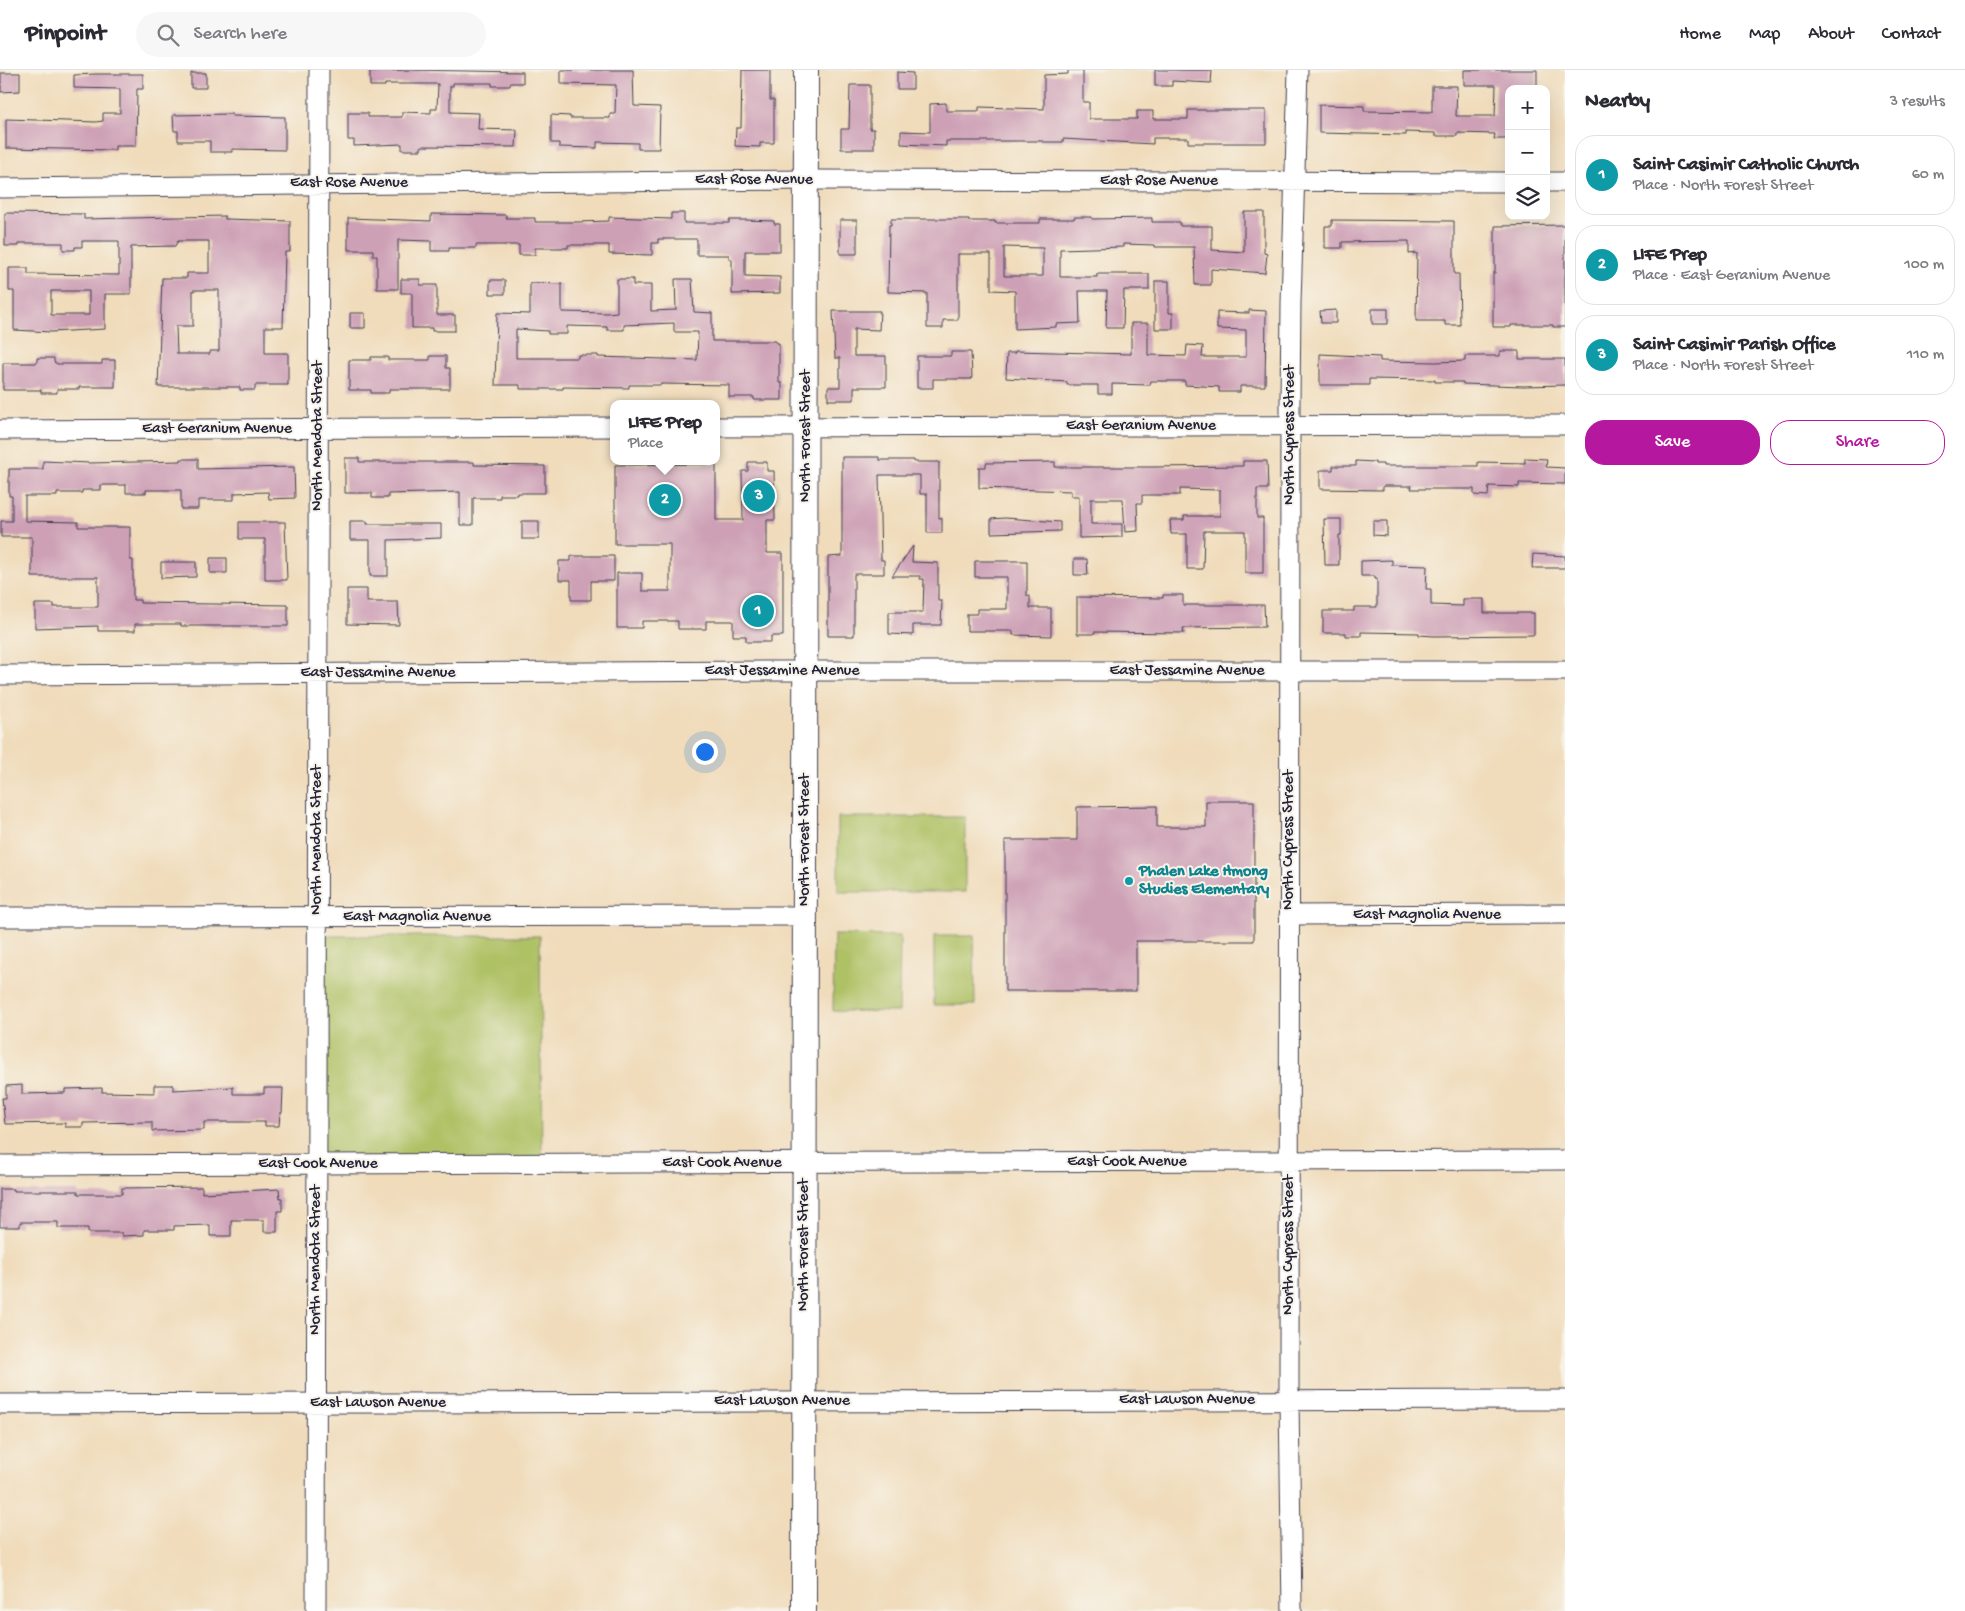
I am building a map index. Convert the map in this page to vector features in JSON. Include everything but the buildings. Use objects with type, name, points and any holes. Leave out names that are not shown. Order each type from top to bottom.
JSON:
[{"type":"street","name":"North Mendota Street","points":[[316,1611],[319,70]]},
{"type":"street","name":"North Forest Street","points":[[804,1611],[806,70]]},
{"type":"street","name":"North Cypress Street","points":[[1292,1611],[1288,1400],[1290,426],[1291,303],[1298,70]]},
{"type":"street","name":"East Rose Avenue","points":[[0,188],[806,180],[1505,182]]},
{"type":"street","points":[[1550,182],[1565,182]]},
{"type":"street","name":"East Geranium Avenue","points":[[720,427],[1565,426]]},
{"type":"street","name":"East Geranium Avenue","points":[[0,430],[610,427]]},
{"type":"street","name":"East Jessamine Avenue","points":[[0,675],[805,671],[1565,671]]},
{"type":"street","name":"East Magnolia Avenue","points":[[1289,915],[1565,914]]},
{"type":"street","name":"East Magnolia Avenue","points":[[0,918],[804,916]]},
{"type":"street","name":"East Cook Avenue","points":[[0,1165],[542,1162],[804,1164],[1565,1160]]},
{"type":"street","name":"East Lawson Avenue","points":[[0,1404],[1565,1400]]},
{"type":"green space","points":[[838,817],[965,817],[965,892],[838,892]]},
{"type":"green space","points":[[834,935],[900,936],[899,1012],[833,1011]]},
{"type":"green space","points":[[318,936],[540,936],[542,1163],[316,1164]]},
{"type":"green space","points":[[934,936],[974,936],[975,1005],[934,1005]]},
{"type":"place","name":"Saint Casimir Parish Office","points":[[759,496]]},
{"type":"place","name":"LIFE Prep","points":[[665,500]]},
{"type":"place","name":"Saint Casimir Catholic Church","points":[[758,611]]},
{"type":"place","name":"Phalen Lake Hmong Studies Elementary","points":[[1129,881]]}]
